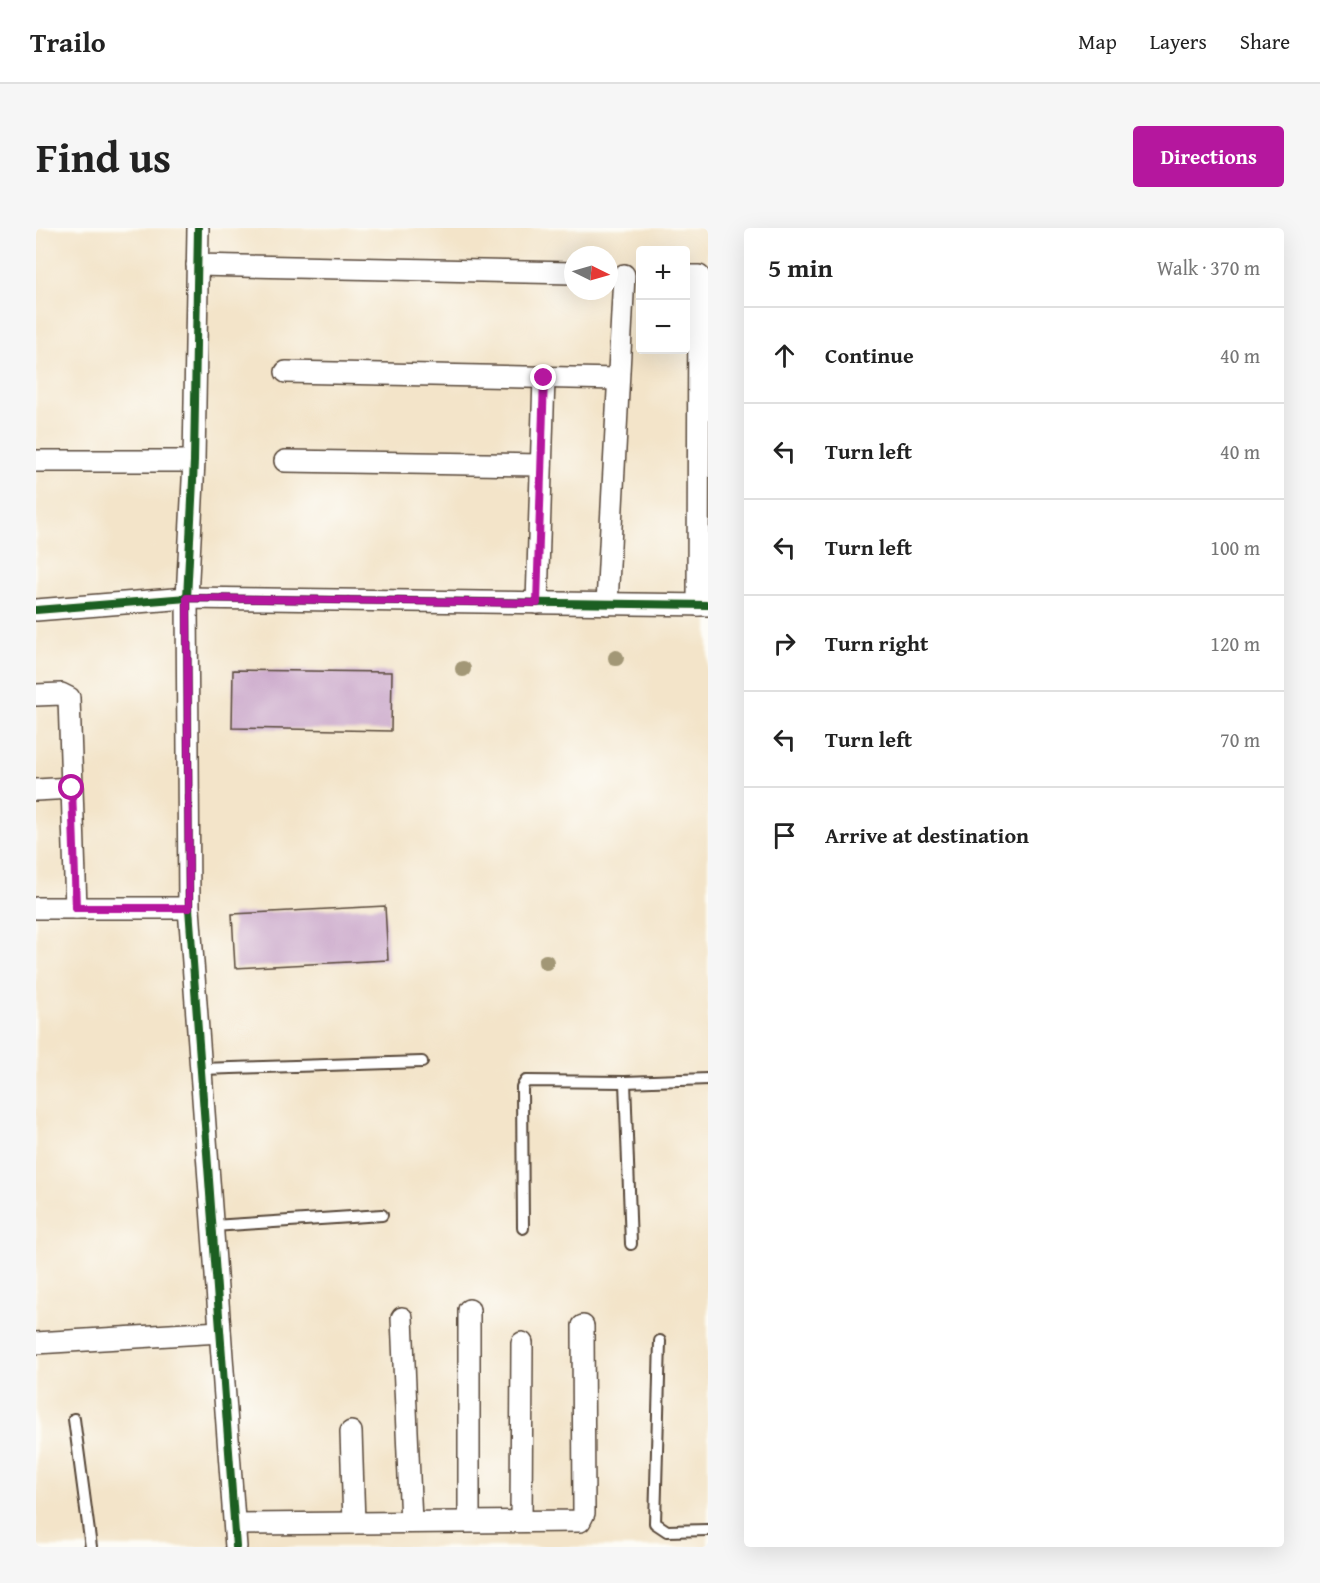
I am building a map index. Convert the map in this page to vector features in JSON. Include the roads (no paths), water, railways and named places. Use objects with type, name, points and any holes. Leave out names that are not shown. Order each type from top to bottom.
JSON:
[{"type":"street","points":[[198,228],[194,461],[187,598],[189,908],[236,1547]]},
{"type":"street","points":[[197,265],[564,273]]},
{"type":"street","points":[[607,604],[624,274]]},
{"type":"street","points":[[36,610],[187,598],[703,605],[697,276]]},
{"type":"street","points":[[286,372],[618,379]]},
{"type":"street","points":[[537,603],[544,378]]},
{"type":"street","points":[[36,460],[194,461]]},
{"type":"street","points":[[285,460],[541,465]]},
{"type":"street","points":[[36,695],[61,694],[69,698],[76,908]]},
{"type":"street","points":[[36,790],[72,788]]},
{"type":"street","points":[[36,908],[189,908]]},
{"type":"street","points":[[469,1521],[470,1310]]},
{"type":"street","points":[[402,1318],[411,1522]]},
{"type":"street","points":[[235,1524],[580,1521],[583,1517],[583,1326]]},
{"type":"street","points":[[36,1342],[220,1332]]},
{"type":"street","points":[[521,1521],[522,1343]]},
{"type":"street","points":[[351,1432],[354,1523]]},
{"type":"lane","points":[[201,1069],[422,1062]]},
{"type":"lane","points":[[523,1228],[522,1087],[526,1081],[625,1082],[708,1079]]},
{"type":"lane","points":[[625,1082],[631,1244]]},
{"type":"lane","points":[[213,1226],[382,1215]]},
{"type":"lane","points":[[660,1341],[655,1523],[667,1532],[708,1530]]},
{"type":"lane","points":[[74,1419],[91,1547]]}]
